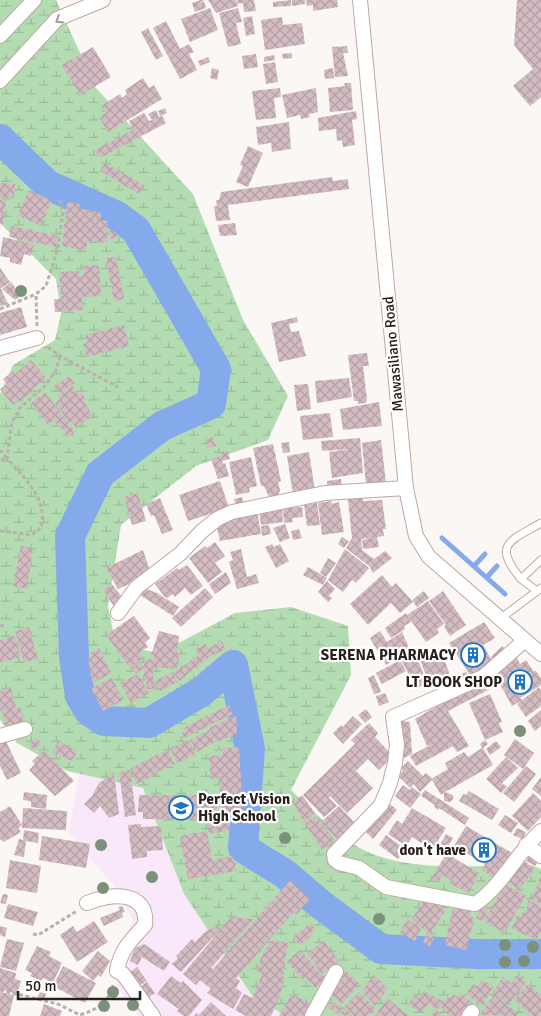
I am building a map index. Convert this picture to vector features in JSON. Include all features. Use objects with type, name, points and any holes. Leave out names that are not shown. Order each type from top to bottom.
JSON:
[{"type":"street","points":[[0,36],[34,0]]},
{"type":"street","points":[[2,78],[57,20],[104,0]]},
{"type":"street","name":"Mawasiliano Road","points":[[360,0],[406,488],[416,536],[429,557],[499,620],[541,654]]},
{"type":"street","points":[[0,348],[37,338]]},
{"type":"street","points":[[118,613],[137,587],[180,554],[209,525],[232,512],[325,493],[406,488]]},
{"type":"street","points":[[524,641],[483,677],[392,717],[397,744],[390,783],[380,805],[334,854],[339,863],[359,868],[386,887],[475,904],[488,896],[526,845],[541,831]]},
{"type":"street","points":[[0,736],[25,729]]},
{"type":"street","points":[[526,845],[541,856]]},
{"type":"street","points":[[87,903],[99,898],[130,897],[137,899],[145,911],[146,925],[125,947],[118,960],[117,971],[123,974],[153,1016]]},
{"type":"street","points":[[312,1016],[336,972]]},
{"type":"lane","points":[[499,620],[539,589],[521,579],[508,563],[506,552],[510,542],[541,523]]},
{"type":"lane","points":[[521,579],[541,560]]},
{"type":"path","points":[[0,309],[36,294],[46,286],[58,248],[63,212],[59,198]]},
{"type":"path","points":[[36,294],[37,338],[60,356],[118,387]]},
{"type":"path","points":[[7,458],[12,422],[20,408],[45,386],[56,370],[60,356]]},
{"type":"path","points":[[0,450],[35,491],[43,506],[41,528],[32,535],[0,531]]},
{"type":"path","points":[[0,460],[7,458]]},
{"type":"path","points":[[0,626],[5,625]]},
{"type":"path","points":[[32,934],[38,935],[87,903]]},
{"type":"path","points":[[0,990],[58,1004],[80,1015],[102,1006],[111,995],[117,971]]},
{"type":"shaded area","points":[[128,759],[311,1016],[138,1016],[117,987],[114,960],[133,921],[119,892],[69,833],[80,767]]},
{"type":"green space","points":[[0,0],[56,0],[96,88],[193,194],[243,320],[288,396],[268,440],[196,466],[121,525],[108,606],[116,645],[160,653],[235,613],[291,607],[348,626],[351,675],[291,790],[340,835],[358,847],[377,856],[419,865],[531,865],[541,869],[541,1016],[286,1016],[253,997],[184,894],[143,788],[67,771],[17,743],[0,720],[0,394],[13,365],[55,340],[61,314],[56,279],[0,223]]},
{"type":"building","points":[[205,0],[199,3],[204,2],[206,8],[195,12],[192,3]]},
{"type":"building","points":[[208,0],[236,0],[238,6],[216,13]]},
{"type":"building","points":[[237,0],[254,0],[256,11],[244,12],[243,3],[238,4]]},
{"type":"building","points":[[291,0],[291,6],[273,7],[273,2]]},
{"type":"building","points":[[292,0],[305,0],[305,4],[292,6]]},
{"type":"building","points":[[306,0],[337,0],[338,7],[313,11],[313,5],[307,6]]},
{"type":"building","points":[[517,0],[541,0],[541,97],[530,106],[513,86],[533,69],[514,45]]},
{"type":"building","points":[[210,8],[218,30],[190,42],[181,19]]},
{"type":"building","points":[[238,8],[242,22],[236,23],[241,44],[228,47],[219,13]]},
{"type":"building","points":[[252,16],[255,34],[246,36],[243,18]]},
{"type":"building","points":[[282,17],[283,25],[302,23],[305,44],[265,50],[261,20]]},
{"type":"building","points":[[166,21],[180,49],[189,44],[194,52],[189,54],[197,70],[180,79],[153,28]]},
{"type":"building","points":[[148,28],[163,56],[156,60],[141,32]]},
{"type":"building","points":[[347,46],[348,53],[343,53],[348,76],[335,77],[332,47]]},
{"type":"building","points":[[93,47],[111,77],[80,95],[62,65]]},
{"type":"building","points":[[292,53],[292,58],[283,59],[282,54]]},
{"type":"building","points":[[256,54],[258,67],[244,69],[242,56]]},
{"type":"building","points":[[274,55],[275,60],[264,62],[264,57]]},
{"type":"building","points":[[208,57],[210,62],[200,66],[198,61]]},
{"type":"building","points":[[275,62],[278,82],[266,84],[263,64]]},
{"type":"building","points":[[212,68],[219,70],[217,80],[210,78]]},
{"type":"building","points":[[333,68],[334,78],[325,79],[324,70]]},
{"type":"building","points":[[143,78],[149,88],[154,85],[162,99],[108,132],[99,117],[106,113],[101,106],[120,94],[122,98],[127,94],[125,90]]},
{"type":"building","points":[[344,83],[351,83],[353,110],[330,112],[328,88],[345,86]]},
{"type":"building","points":[[280,88],[281,97],[274,98],[276,118],[256,120],[252,91]]},
{"type":"building","points":[[316,88],[318,112],[309,114],[310,117],[301,119],[300,115],[287,118],[282,95]]},
{"type":"building","points":[[165,108],[167,113],[160,116],[158,111]]},
{"type":"building","points":[[156,110],[159,117],[162,115],[166,123],[100,158],[95,150],[133,130],[129,121],[144,113],[149,121],[152,120],[148,114]]},
{"type":"building","points":[[356,111],[357,119],[352,120],[355,145],[343,147],[342,140],[337,141],[336,129],[319,131],[318,118]]},
{"type":"building","points":[[289,122],[291,149],[272,152],[271,143],[258,145],[256,127]]},
{"type":"building","points":[[248,146],[263,153],[248,187],[236,182],[243,166],[240,165]]},
{"type":"building","points":[[105,163],[144,185],[139,194],[100,171]]},
{"type":"building","points":[[332,177],[333,181],[348,179],[349,189],[228,205],[230,220],[216,221],[214,206],[217,206],[216,200],[219,200],[221,192]]},
{"type":"building","points":[[0,183],[15,184],[14,198],[0,197]]},
{"type":"building","points":[[29,190],[52,201],[41,226],[18,215]]},
{"type":"building","points":[[0,200],[6,200],[3,225],[0,224]]},
{"type":"building","points":[[67,202],[80,204],[79,208],[101,213],[101,220],[108,221],[107,243],[87,241],[86,251],[62,246]]},
{"type":"building","points":[[235,223],[237,235],[220,236],[218,225]]},
{"type":"building","points":[[11,226],[58,236],[56,247],[9,237]]},
{"type":"building","points":[[109,230],[117,233],[116,239],[110,239]]},
{"type":"building","points":[[3,237],[34,244],[31,256],[24,254],[21,265],[10,262],[10,258],[0,256]]},
{"type":"building","points":[[116,257],[124,299],[114,301],[106,258]]},
{"type":"building","points":[[99,265],[101,296],[82,297],[83,310],[55,312],[54,299],[61,299],[59,272],[79,271],[79,276],[84,275],[83,266]]},
{"type":"building","points":[[0,268],[10,282],[0,289]]},
{"type":"building","points":[[11,282],[21,296],[15,300],[2,289]]},
{"type":"building","points":[[0,289],[8,304],[0,306]]},
{"type":"building","points":[[21,307],[27,327],[0,335],[0,313]]},
{"type":"building","points":[[297,317],[298,322],[289,324],[291,332],[299,331],[306,356],[279,362],[271,323]]},
{"type":"building","points":[[124,325],[129,346],[87,357],[83,344],[87,343],[85,335]]},
{"type":"building","points":[[367,353],[369,366],[363,366],[367,399],[366,403],[358,404],[358,401],[354,401],[348,355]]},
{"type":"building","points":[[31,360],[46,378],[32,390],[33,392],[13,405],[0,389],[7,384],[3,379],[13,371],[15,374]]},
{"type":"building","points":[[69,376],[75,383],[60,394],[54,386]]},
{"type":"building","points":[[349,378],[352,397],[317,403],[315,381]]},
{"type":"building","points":[[308,384],[311,409],[297,411],[294,385]]},
{"type":"building","points":[[73,386],[78,394],[81,392],[87,400],[84,402],[93,416],[76,428],[72,421],[69,423],[55,402],[60,399],[58,396]]},
{"type":"building","points":[[45,392],[75,432],[68,437],[55,420],[48,425],[31,403]]},
{"type":"building","points":[[379,402],[382,426],[343,430],[340,409]]},
{"type":"building","points":[[330,413],[333,437],[303,440],[300,416]]},
{"type":"building","points":[[213,437],[216,446],[208,448],[206,441]]},
{"type":"building","points":[[360,438],[363,473],[332,478],[329,452],[350,449],[322,451],[321,441]]},
{"type":"building","points":[[381,440],[386,483],[366,485],[362,443]]},
{"type":"building","points":[[289,442],[290,452],[283,453],[281,443]]},
{"type":"building","points":[[273,444],[281,481],[278,482],[280,490],[278,496],[269,497],[264,486],[261,486],[253,448]]},
{"type":"building","points":[[228,451],[230,459],[222,461],[223,464],[225,463],[229,476],[218,479],[211,459],[222,456],[221,453]]},
{"type":"building","points":[[309,452],[315,491],[293,495],[287,456]]},
{"type":"building","points":[[251,457],[257,486],[249,488],[250,492],[236,495],[229,462]]},
{"type":"building","points":[[341,479],[342,490],[328,492],[327,481]]},
{"type":"building","points":[[220,481],[229,508],[188,521],[179,495]]},
{"type":"building","points":[[138,493],[146,521],[132,525],[124,497]]},
{"type":"building","points":[[242,497],[244,505],[236,507],[234,499]]},
{"type":"building","points":[[363,497],[363,501],[382,500],[386,529],[383,529],[384,536],[377,537],[379,547],[363,549],[362,540],[374,537],[361,539],[362,550],[374,559],[385,551],[392,558],[373,573],[369,566],[346,548],[352,538],[348,499]]},
{"type":"building","points":[[160,498],[173,530],[162,534],[154,515],[151,516],[146,504]]},
{"type":"building","points":[[331,501],[332,504],[339,502],[344,532],[322,535],[318,503]]},
{"type":"building","points":[[317,503],[320,525],[307,526],[304,505]]},
{"type":"building","points":[[282,507],[283,522],[261,525],[259,510]]},
{"type":"building","points":[[302,507],[303,517],[292,518],[293,522],[284,523],[283,508]]},
{"type":"building","points":[[257,511],[261,534],[220,541],[217,528],[219,525],[228,518]]},
{"type":"building","points":[[285,524],[290,538],[280,542],[273,528]]},
{"type":"building","points":[[269,525],[271,534],[262,536],[261,526]]},
{"type":"building","points":[[299,529],[302,538],[293,540],[291,531]]},
{"type":"building","points":[[342,537],[349,541],[344,548],[338,544]]},
{"type":"building","points":[[215,542],[225,556],[215,563],[222,572],[208,583],[189,558],[205,546],[207,548]]},
{"type":"building","points":[[272,544],[274,547],[280,544],[289,561],[276,568],[265,547]]},
{"type":"building","points":[[21,546],[33,548],[27,589],[13,586]]},
{"type":"building","points":[[241,549],[247,577],[256,574],[259,583],[237,589],[229,562],[233,560],[230,552]]},
{"type":"building","points":[[345,549],[369,568],[356,583],[352,580],[343,592],[328,580]]},
{"type":"building","points":[[143,550],[151,574],[118,589],[106,568]]},
{"type":"building","points":[[328,558],[336,563],[326,577],[320,573]]},
{"type":"building","points":[[187,565],[203,586],[191,595],[185,588],[175,597],[173,594],[167,598],[164,596],[155,584],[177,568],[179,570]]},
{"type":"building","points":[[308,567],[327,578],[323,585],[303,575]]},
{"type":"building","points":[[226,572],[231,583],[215,594],[209,584]]},
{"type":"building","points":[[382,575],[392,587],[396,583],[413,602],[400,613],[391,603],[368,625],[350,604]]},
{"type":"building","points":[[327,581],[335,589],[329,596],[332,598],[328,602],[318,592]]},
{"type":"building","points":[[112,584],[125,601],[115,608],[103,590]]},
{"type":"building","points":[[144,588],[157,593],[179,607],[173,616],[140,595]]},
{"type":"building","points":[[205,588],[213,597],[181,627],[172,618]]},
{"type":"building","points":[[424,591],[429,598],[417,607],[412,600]]},
{"type":"building","points":[[443,591],[466,625],[450,636],[444,627],[446,625],[429,601]]},
{"type":"building","points":[[428,601],[444,624],[437,629],[439,633],[426,642],[407,615]]},
{"type":"building","points":[[406,613],[411,622],[404,626],[405,629],[391,638],[385,628]]},
{"type":"building","points":[[134,616],[150,638],[145,643],[148,647],[140,652],[143,658],[130,668],[106,635]]},
{"type":"building","name":"SERENA PHARMACY","points":[[484,622],[495,638],[483,645],[494,664],[472,678],[449,643]]},
{"type":"building","points":[[29,627],[38,659],[24,662],[15,631]]},
{"type":"building","points":[[159,631],[179,636],[177,653],[180,654],[177,669],[155,667],[153,674],[155,689],[147,689],[143,668],[136,674],[131,668],[140,662],[144,667],[145,659],[153,660],[153,667],[154,656],[151,655]]},
{"type":"building","points":[[380,631],[387,642],[402,632],[410,650],[386,665],[370,638]]},
{"type":"building","points":[[15,636],[21,657],[0,663],[0,640]]},
{"type":"building","points":[[222,641],[226,649],[211,656],[179,681],[174,673],[199,655],[195,649],[205,644],[208,649]]},
{"type":"building","points":[[502,646],[506,650],[495,663],[491,657]]},
{"type":"building","points":[[99,648],[111,674],[92,683],[88,658],[92,656],[90,653]]},
{"type":"building","points":[[440,648],[451,678],[466,672],[472,680],[440,690],[438,685],[430,688],[419,656]]},
{"type":"building","points":[[415,652],[427,683],[416,689],[401,659]]},
{"type":"building","name":"LT BOOK SHOP","points":[[516,656],[520,664],[526,660],[534,672],[535,670],[541,678],[541,685],[520,698],[522,700],[512,706],[497,679],[499,669]]},
{"type":"building","points":[[400,660],[406,671],[382,684],[376,673]]},
{"type":"building","points":[[173,672],[178,682],[160,691],[155,681]]},
{"type":"building","points":[[138,674],[149,693],[131,703],[120,683]]},
{"type":"building","points":[[374,675],[381,692],[374,694],[368,678]]},
{"type":"building","points":[[486,677],[492,688],[448,711],[469,746],[457,752],[453,746],[416,766],[410,756],[430,745],[427,746],[415,719]]},
{"type":"building","points":[[112,678],[123,700],[103,711],[91,688]]},
{"type":"building","name":"LT BOOK SHOP","points":[[539,687],[541,691],[541,706],[526,717],[517,704]]},
{"type":"building","points":[[11,688],[16,708],[20,707],[24,722],[6,727],[2,710],[0,711],[0,691]]},
{"type":"building","points":[[385,693],[389,702],[379,706],[376,696]]},
{"type":"building","points":[[490,694],[502,722],[499,723],[503,732],[485,740],[469,703]]},
{"type":"building","points":[[229,705],[233,714],[184,738],[182,733],[185,732],[183,728]]},
{"type":"building","points":[[366,709],[372,717],[365,723],[358,715]]},
{"type":"building","points":[[541,710],[541,726],[535,731],[528,721]]},
{"type":"building","points":[[236,715],[237,734],[216,742],[209,728]]},
{"type":"building","points":[[353,716],[362,724],[343,744],[333,733],[341,725],[343,727]]},
{"type":"building","points":[[402,721],[410,722],[412,754],[402,759]]},
{"type":"building","points":[[369,723],[378,733],[375,737],[393,756],[379,770],[368,759],[356,771],[373,788],[347,813],[330,796],[329,798],[337,806],[324,817],[303,795],[355,744],[351,740]]},
{"type":"building","points":[[209,730],[215,742],[197,752],[190,740]]},
{"type":"building","points":[[4,737],[21,773],[7,780],[0,766],[0,739]]},
{"type":"building","points":[[37,738],[42,744],[33,750],[29,744]]},
{"type":"building","points":[[515,739],[534,753],[523,769],[504,755]]},
{"type":"building","points":[[189,740],[195,755],[177,763],[170,748]]},
{"type":"building","points":[[485,740],[488,744],[483,748],[493,765],[445,792],[453,795],[453,799],[450,802],[444,801],[444,793],[441,795],[432,780],[420,792],[414,784],[410,788],[398,776],[403,771],[401,768],[408,761],[423,776],[426,773],[432,778],[428,781],[448,769],[445,763],[464,752],[468,757],[482,748],[480,744]]},
{"type":"building","points":[[58,741],[77,751],[72,761],[52,752]]},
{"type":"building","points":[[496,741],[501,747],[490,755],[486,749]]},
{"type":"building","points":[[239,747],[243,814],[222,815],[219,778],[211,779],[209,756],[223,755],[222,748]]},
{"type":"building","points":[[44,750],[74,781],[55,796],[29,770],[35,764],[32,761]]},
{"type":"building","points":[[168,750],[175,764],[155,773],[149,759]]},
{"type":"building","points":[[506,757],[518,768],[502,783],[507,787],[501,793],[486,779]]},
{"type":"building","points":[[148,759],[156,775],[137,784],[130,769]]},
{"type":"building","points":[[526,766],[536,774],[514,802],[503,793]]},
{"type":"building","points":[[130,770],[136,815],[125,817],[119,772]]},
{"type":"building","points":[[114,772],[119,814],[109,818],[100,806],[94,813],[84,804],[92,796],[99,783]]},
{"type":"building","points":[[541,777],[541,796],[532,789]]},
{"type":"building","points":[[403,785],[410,790],[412,787],[421,794],[410,808],[395,796]]},
{"type":"building","points":[[425,790],[469,818],[465,825],[439,808],[438,810],[434,807],[435,805],[421,796]]},
{"type":"building","points":[[469,791],[499,809],[492,820],[459,801],[463,794],[466,795]]},
{"type":"building","points":[[24,792],[47,795],[46,809],[31,807],[31,801],[23,800]]},
{"type":"building","points":[[533,793],[541,801],[541,817],[528,831],[512,816]]},
{"type":"building","points":[[139,795],[217,795],[217,819],[143,819],[143,812],[138,812]]},
{"type":"building","points":[[302,795],[315,813],[304,823],[293,802]]},
{"type":"building","points":[[389,803],[397,810],[373,839],[366,832]]},
{"type":"building","points":[[10,806],[22,825],[18,828],[21,832],[4,842],[0,839],[0,812]]},
{"type":"building","points":[[339,806],[355,823],[337,839],[321,822]]},
{"type":"building","points":[[23,808],[67,811],[66,830],[22,828]]},
{"type":"building","points":[[412,808],[446,828],[432,850],[412,837],[406,846],[388,834],[397,820],[402,824]]},
{"type":"building","points":[[505,815],[518,823],[511,833],[498,825]]},
{"type":"building","points":[[315,816],[335,840],[322,850],[305,824]]},
{"type":"building","points":[[228,820],[230,830],[209,834],[207,824]]},
{"type":"building","points":[[141,824],[141,827],[161,826],[163,850],[147,851],[147,857],[132,859],[128,825]]},
{"type":"building","name":"don't have","points":[[466,826],[514,854],[498,880],[482,870],[485,864],[454,846]]},
{"type":"building","points":[[517,828],[526,832],[523,839],[513,835]]},
{"type":"building","points":[[24,830],[39,833],[38,843],[26,841],[24,857],[14,855],[19,839],[23,840]]},
{"type":"building","points":[[207,831],[212,860],[233,856],[236,871],[188,879],[180,836]]},
{"type":"building","points":[[446,834],[453,838],[446,850],[439,846]]},
{"type":"building","points":[[386,835],[405,849],[398,859],[379,845]]},
{"type":"building","points":[[42,836],[90,844],[86,868],[39,860]]},
{"type":"building","points":[[449,849],[457,853],[454,858],[479,873],[469,893],[449,883],[451,880],[443,875],[438,883],[431,879]]},
{"type":"building","points":[[532,851],[541,857],[535,866],[526,861]]},
{"type":"building","points":[[522,859],[535,869],[519,890],[506,880]]},
{"type":"building","points":[[10,860],[41,866],[37,893],[6,888]]},
{"type":"building","points":[[541,876],[541,904],[531,900]]},
{"type":"building","points":[[290,880],[310,899],[296,915],[294,912],[236,978],[240,981],[236,988],[242,993],[233,1009],[207,993],[211,989],[200,980],[196,985],[183,974],[231,917],[254,919],[211,968],[213,969]]},
{"type":"building","points":[[505,884],[526,896],[504,933],[484,921]]},
{"type":"building","points":[[3,894],[8,895],[6,904],[0,903]]},
{"type":"building","points":[[427,896],[446,910],[430,934],[411,920]]},
{"type":"building","points":[[528,900],[541,906],[541,931],[537,940],[512,929],[517,915],[521,917],[523,912],[526,913]]},
{"type":"building","points":[[8,904],[38,912],[33,926],[4,918]]},
{"type":"building","points":[[482,905],[489,908],[483,921],[476,918]]},
{"type":"building","points":[[122,906],[125,911],[122,913],[123,917],[104,926],[100,918],[120,910],[118,907]]},
{"type":"building","points":[[453,906],[471,910],[470,917],[474,918],[466,950],[445,945]]},
{"type":"building","points":[[407,919],[421,929],[415,941],[400,933]]},
{"type":"building","points":[[94,921],[108,942],[77,962],[60,935],[73,926],[77,932]]},
{"type":"building","points":[[311,923],[315,929],[310,933],[312,936],[300,945],[293,937]]},
{"type":"building","points":[[219,925],[221,928],[181,972],[172,964],[178,958],[176,956],[192,939],[195,942],[206,931]]},
{"type":"building","points":[[0,926],[7,928],[5,937],[0,935]]},
{"type":"building","points":[[428,933],[435,936],[430,946],[423,942]]},
{"type":"building","points":[[7,939],[24,943],[16,971],[0,967]]},
{"type":"building","points":[[272,940],[288,943],[283,977],[285,978],[278,1001],[271,1016],[246,1016],[235,1010],[244,994],[253,998],[262,973],[256,971],[262,955]]},
{"type":"building","points":[[324,941],[339,961],[322,974],[307,953]]},
{"type":"building","points":[[144,944],[170,962],[164,971],[142,957],[138,965],[130,961],[135,948]]},
{"type":"building","points":[[37,946],[51,952],[49,956],[62,963],[53,983],[43,978],[41,981],[30,976],[32,973],[25,970]]},
{"type":"building","points":[[300,950],[326,979],[315,988],[305,977],[303,980],[287,962]]},
{"type":"building","points":[[98,951],[110,961],[101,977],[98,975],[93,981],[82,971]]},
{"type":"building","points":[[63,966],[96,983],[85,1003],[53,986]]},
{"type":"building","points":[[137,967],[147,981],[139,986],[130,972]]},
{"type":"building","points":[[0,968],[16,973],[15,979],[21,981],[17,994],[0,989]]},
{"type":"building","points":[[345,970],[360,984],[342,1004],[329,993],[341,979],[339,977]]},
{"type":"building","points":[[374,975],[388,989],[375,1006],[362,990]]},
{"type":"building","points":[[517,975],[527,981],[509,1004],[492,994],[503,977],[512,983]]},
{"type":"building","points":[[171,976],[181,983],[183,981],[202,1000],[189,1016],[184,1016],[177,1011],[179,1009],[157,994]]},
{"type":"building","points":[[485,981],[493,987],[483,1006],[466,995],[473,984],[478,987],[481,982],[483,984]]},
{"type":"building","points":[[147,982],[155,993],[148,998],[140,987]]},
{"type":"building","points":[[528,984],[541,995],[541,1014],[539,1016],[532,1016],[514,1000]]},
{"type":"building","points":[[424,991],[444,1002],[448,996],[450,998],[453,994],[457,997],[460,993],[473,1003],[463,1016],[450,1016],[440,1006],[437,1010],[429,1004],[421,1013],[408,1004],[415,995],[419,998]]},
{"type":"building","points":[[0,992],[14,995],[9,1016],[0,1016]]},
{"type":"building","points":[[40,992],[46,994],[44,1000],[37,997]]},
{"type":"building","points":[[359,992],[376,1009],[369,1016],[354,1016],[345,1006]]},
{"type":"building","points":[[292,994],[314,1006],[308,1016],[279,1016]]},
{"type":"building","points":[[494,995],[518,1013],[516,1016],[479,1015]]},
{"type":"building","points":[[387,998],[409,1016],[375,1016]]},
{"type":"building","points":[[211,1002],[226,1016],[194,1016],[197,1013],[199,1015]]},
{"type":"building","points":[[332,1002],[335,1006],[338,1003],[343,1008],[336,1014],[328,1007]]},
{"type":"building","points":[[44,1004],[62,1011],[60,1016],[40,1016]]},
{"type":"building","points":[[345,1007],[353,1016],[338,1015]]},
{"type":"building","points":[[435,1009],[444,1016],[432,1016]]},
{"type":"waterway","points":[[0,139],[48,185],[117,216],[136,230],[216,369],[211,404],[162,426],[100,474],[70,536],[74,657],[80,696],[89,711],[104,721],[149,723],[201,692],[233,665],[250,749],[243,848],[285,874],[320,904],[381,949],[478,954],[541,954]]},
{"type":"waterway","points":[[442,538],[505,594]]},
{"type":"waterway","points":[[474,566],[485,554]]},
{"type":"waterway","points":[[487,577],[497,566]]},
{"type":"place","name":"SERENA PHARMACY","points":[[473,655]]},
{"type":"place","name":"LT BOOK SHOP","points":[[520,682]]},
{"type":"place","name":"Perfect Vision High School","points":[[181,808]]},
{"type":"place","name":"don't have","points":[[484,850]]}]
